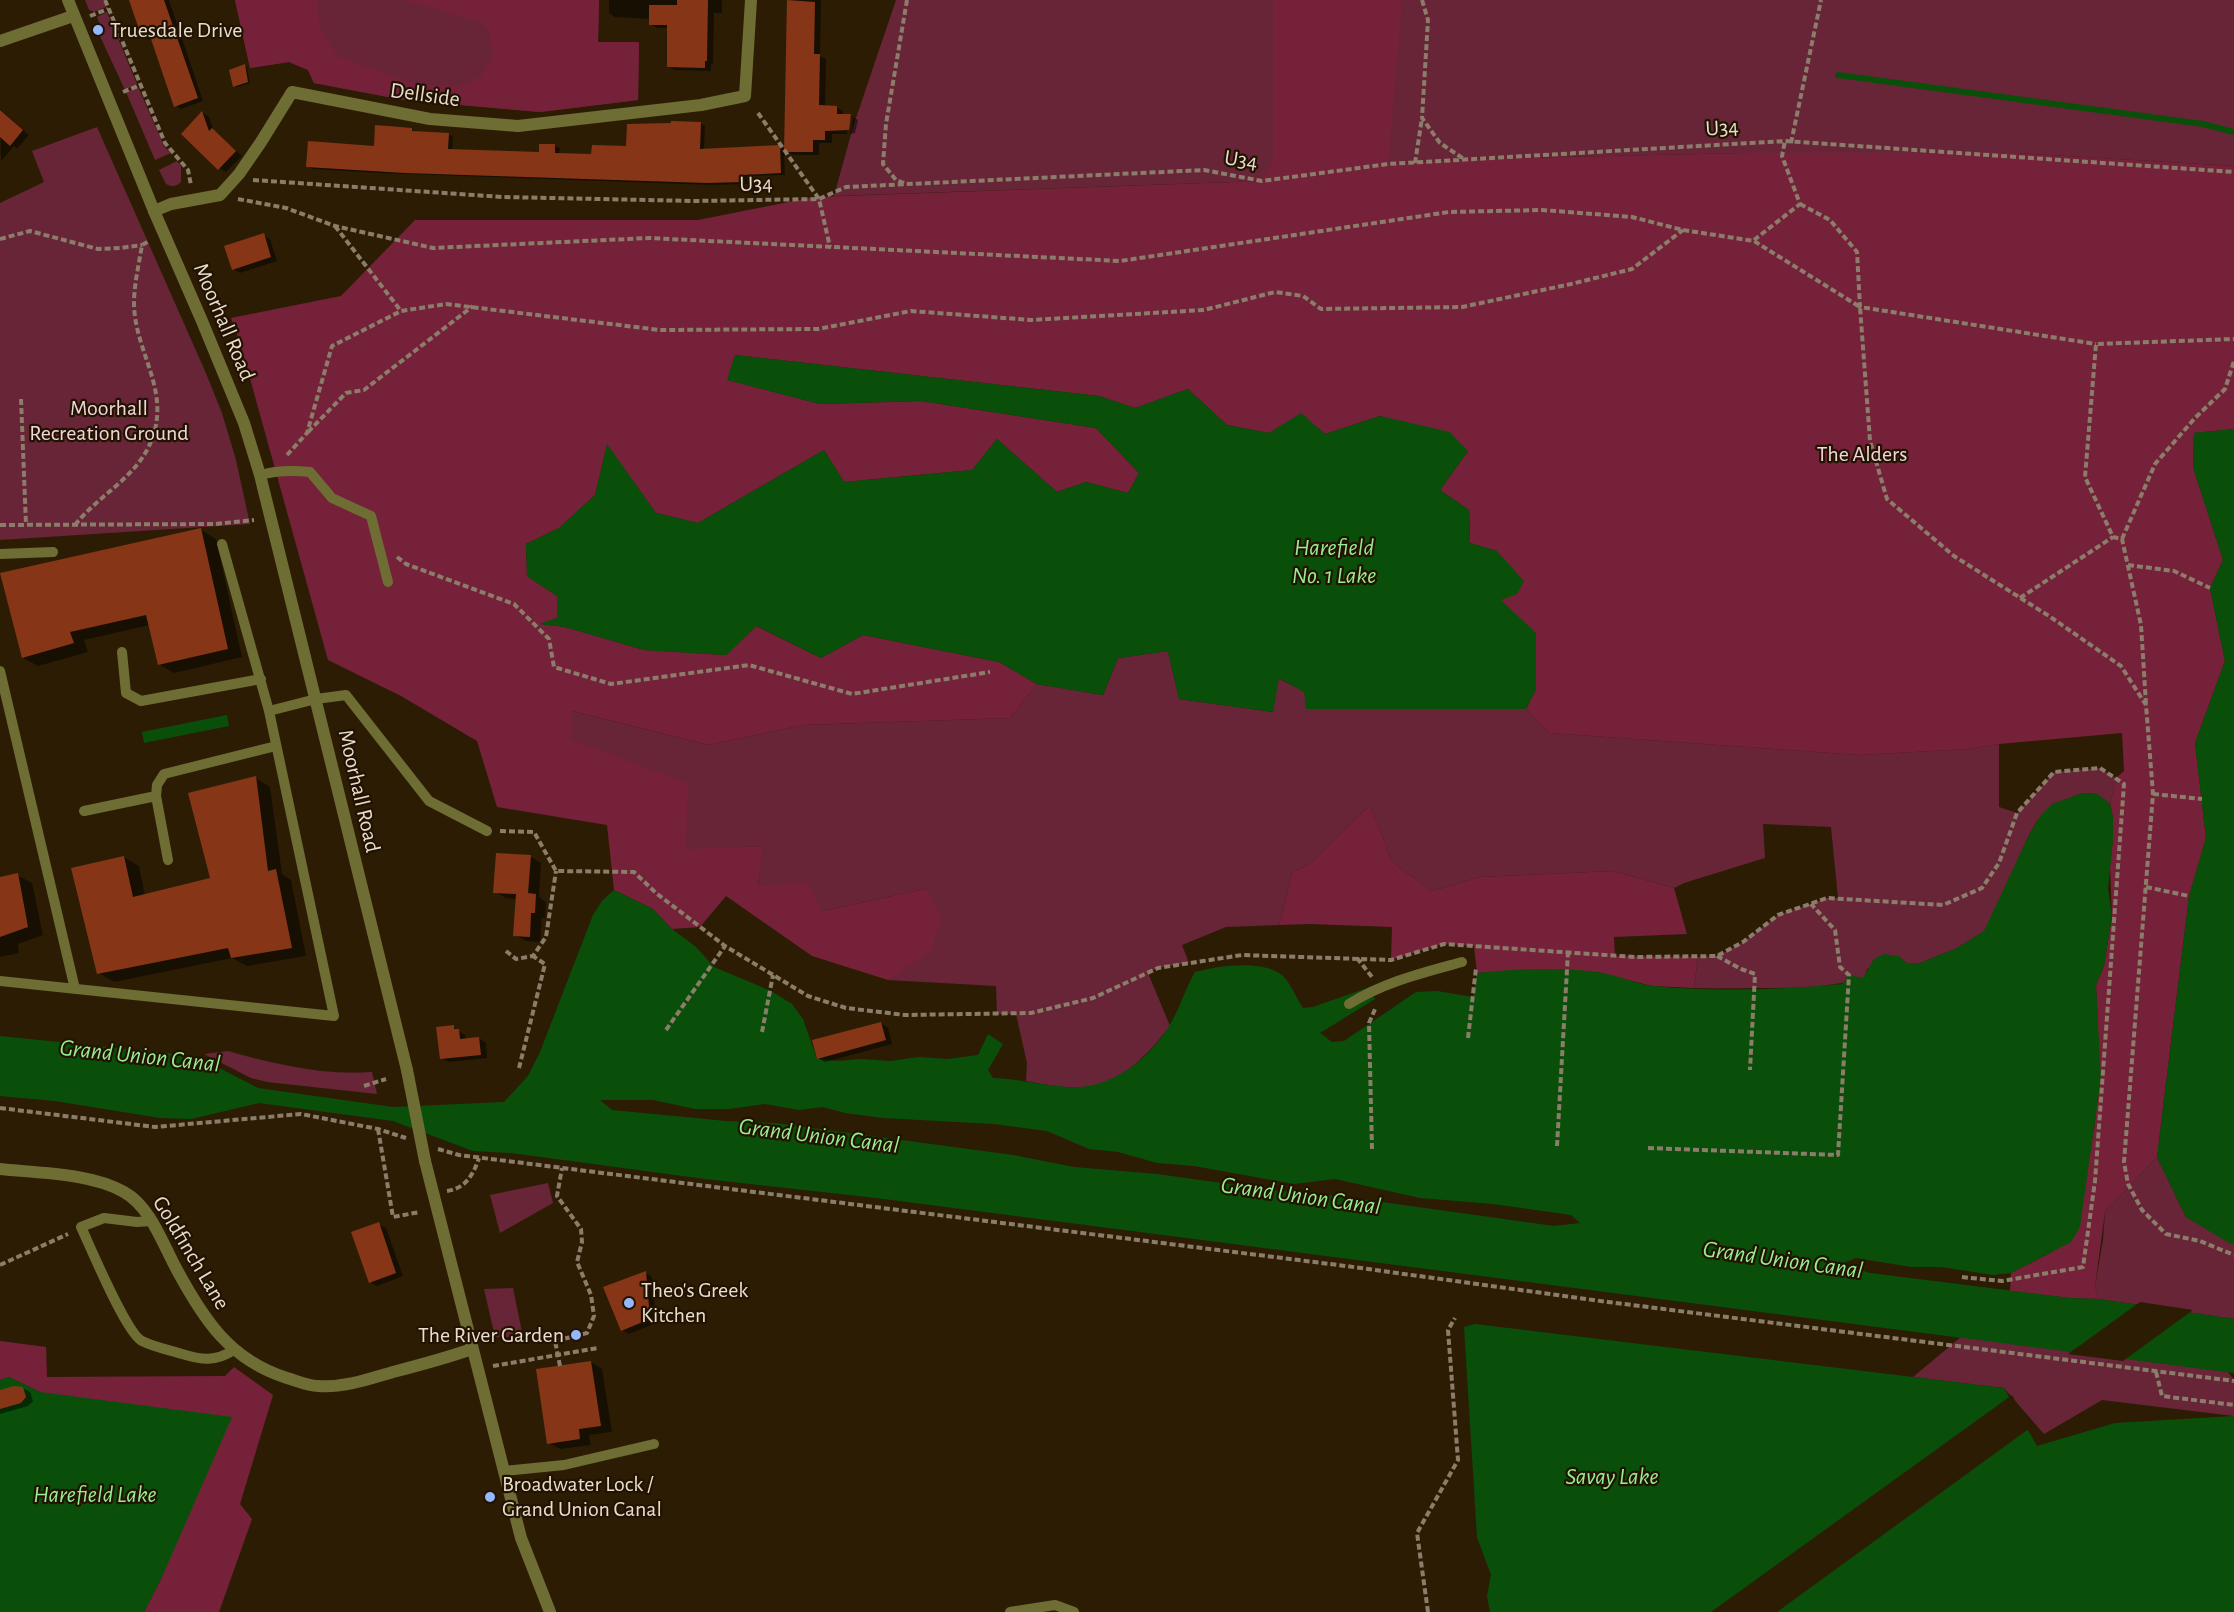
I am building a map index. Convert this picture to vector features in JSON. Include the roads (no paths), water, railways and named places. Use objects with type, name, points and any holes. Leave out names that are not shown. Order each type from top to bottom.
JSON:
[{"type":"street","name":"Moorhall Road","points":[[68,0],[239,413],[260,475],[407,1070],[425,1161],[472,1349],[521,1538],[550,1612]]},
{"type":"street","name":"Dellside","points":[[154,211],[171,204],[220,195],[239,174],[292,92],[430,119],[518,126],[701,105],[745,96],[751,0]]},
{"type":"street","points":[[0,41],[73,16]]},
{"type":"street","name":"Goldfinch Lane","points":[[0,1169],[60,1176],[107,1185],[124,1192],[139,1203],[196,1305],[211,1327],[234,1350],[255,1365],[280,1376],[317,1386],[345,1385],[472,1349]]},
{"type":"lane","points":[[260,475],[273,471],[310,472],[332,498],[371,516],[388,582]]},
{"type":"lane","points":[[0,981],[334,1016],[269,711],[222,544]]},
{"type":"lane","points":[[0,554],[53,552]]},
{"type":"lane","points":[[122,652],[126,693],[141,701],[261,679]]},
{"type":"lane","points":[[0,671],[75,989]]},
{"type":"lane","points":[[269,711],[316,699],[346,695],[429,801],[487,831]]},
{"type":"lane","points":[[168,860],[156,796],[157,785],[164,774],[276,746]]},
{"type":"lane","points":[[84,811],[156,796]]},
{"type":"lane","points":[[1349,1004],[1369,991],[1406,977],[1462,962]]},
{"type":"lane","points":[[150,1221],[104,1218],[81,1227],[119,1310],[140,1340],[199,1359],[212,1360],[234,1350]]},
{"type":"lane","points":[[504,1471],[557,1466],[654,1444]]},
{"type":"lane","points":[[1010,1612],[1055,1605],[1074,1612]]},
{"type":"water","name":"Harefield No. 1 Lake","points":[[735,355],[1099,396],[1135,408],[1188,389],[1227,425],[1269,433],[1301,413],[1325,434],[1380,416],[1450,432],[1468,451],[1440,490],[1469,510],[1470,543],[1497,551],[1524,581],[1517,594],[1501,600],[1536,633],[1536,689],[1526,709],[1306,709],[1304,692],[1279,678],[1273,712],[1179,699],[1168,651],[1118,658],[1103,695],[1037,684],[999,662],[863,635],[821,658],[757,626],[726,655],[644,650],[565,627],[539,624],[557,618],[557,596],[527,576],[526,544],[559,528],[595,495],[607,444],[656,513],[698,523],[824,450],[844,482],[972,470],[997,439],[1057,492],[1086,482],[1128,493],[1139,473],[1096,428],[921,401],[820,404],[727,380]]},
{"type":"water","points":[[2234,429],[2234,1244],[2186,1217],[2157,1157],[2189,896],[2206,838],[2195,743],[2225,661],[2210,588],[2223,560],[2193,467],[2194,433]]},
{"type":"water","points":[[227,715],[229,726],[144,743],[142,732]]},
{"type":"water","name":"Grand Union Canal","points":[[2083,793],[2097,794],[2110,804],[2113,817],[2108,889],[2112,916],[2104,966],[2096,985],[2101,1078],[2080,1227],[2071,1242],[2011,1273],[1993,1275],[1941,1267],[1911,1267],[1856,1258],[1841,1264],[1870,1273],[2070,1298],[2098,1299],[2234,1319],[2234,1373],[876,1198],[705,1179],[511,1153],[473,1151],[393,1121],[259,1103],[191,1119],[160,1118],[55,1101],[0,1096],[0,1036],[196,1056],[258,1088],[393,1107],[504,1102],[528,1076],[540,1052],[593,915],[602,901],[614,890],[653,909],[672,929],[696,947],[714,967],[771,991],[792,1004],[803,1019],[817,1059],[890,1061],[919,1057],[947,1059],[978,1055],[988,1034],[1003,1044],[988,1070],[993,1078],[1067,1087],[1097,1084],[1126,1071],[1161,1039],[1195,972],[1226,966],[1249,965],[1279,973],[1290,985],[1303,1008],[1313,1007],[1367,988],[1375,999],[1320,1033],[1332,1042],[1344,1041],[1416,992],[1437,991],[1473,997],[1477,973],[1537,969],[1582,970],[1647,985],[1724,990],[1842,984],[1849,975],[1863,978],[1874,959],[1884,954],[1898,956],[1907,963],[1920,963],[1957,948],[1984,931],[2029,835],[2041,815],[2052,804]],"holes":[[[600,1100],[653,1100],[695,1109],[729,1109],[765,1104],[799,1110],[823,1107],[845,1113],[883,1118],[994,1124],[1047,1131],[1089,1149],[1118,1152],[1157,1163],[1194,1166],[1294,1184],[1335,1179],[1420,1198],[1493,1204],[1571,1215],[1580,1223],[1554,1226],[1339,1196],[1271,1190],[1157,1174],[1074,1167],[1013,1155],[775,1123],[726,1121],[612,1110]]]},
{"type":"water","name":"Savay Lake","points":[[1475,1324],[2004,1388],[2037,1446],[2115,1423],[2234,1416],[2234,1612],[1490,1612],[1487,1596],[1491,1575],[1477,1537],[1464,1327]]},
{"type":"water","name":"Harefield Lake","points":[[9,1377],[40,1392],[232,1417],[162,1577],[144,1612],[0,1612],[0,1380]]},
{"type":"waterway","points":[[1838,75],[2203,124],[2234,132]]},
{"type":"place","name":"Truesdale Drive","points":[[98,30]]},
{"type":"place","name":"Theo's Greek Kitchen","points":[[629,1303]]},
{"type":"place","name":"The River Garden","points":[[576,1335]]},
{"type":"place","name":"Broadwater Lock / Grand Union Canal","points":[[490,1497]]},
{"type":"park label","name":"Moorhall Recreation Ground","points":[[109,420]]},
{"type":"park label","name":"The Alders","points":[[1862,454]]}]
